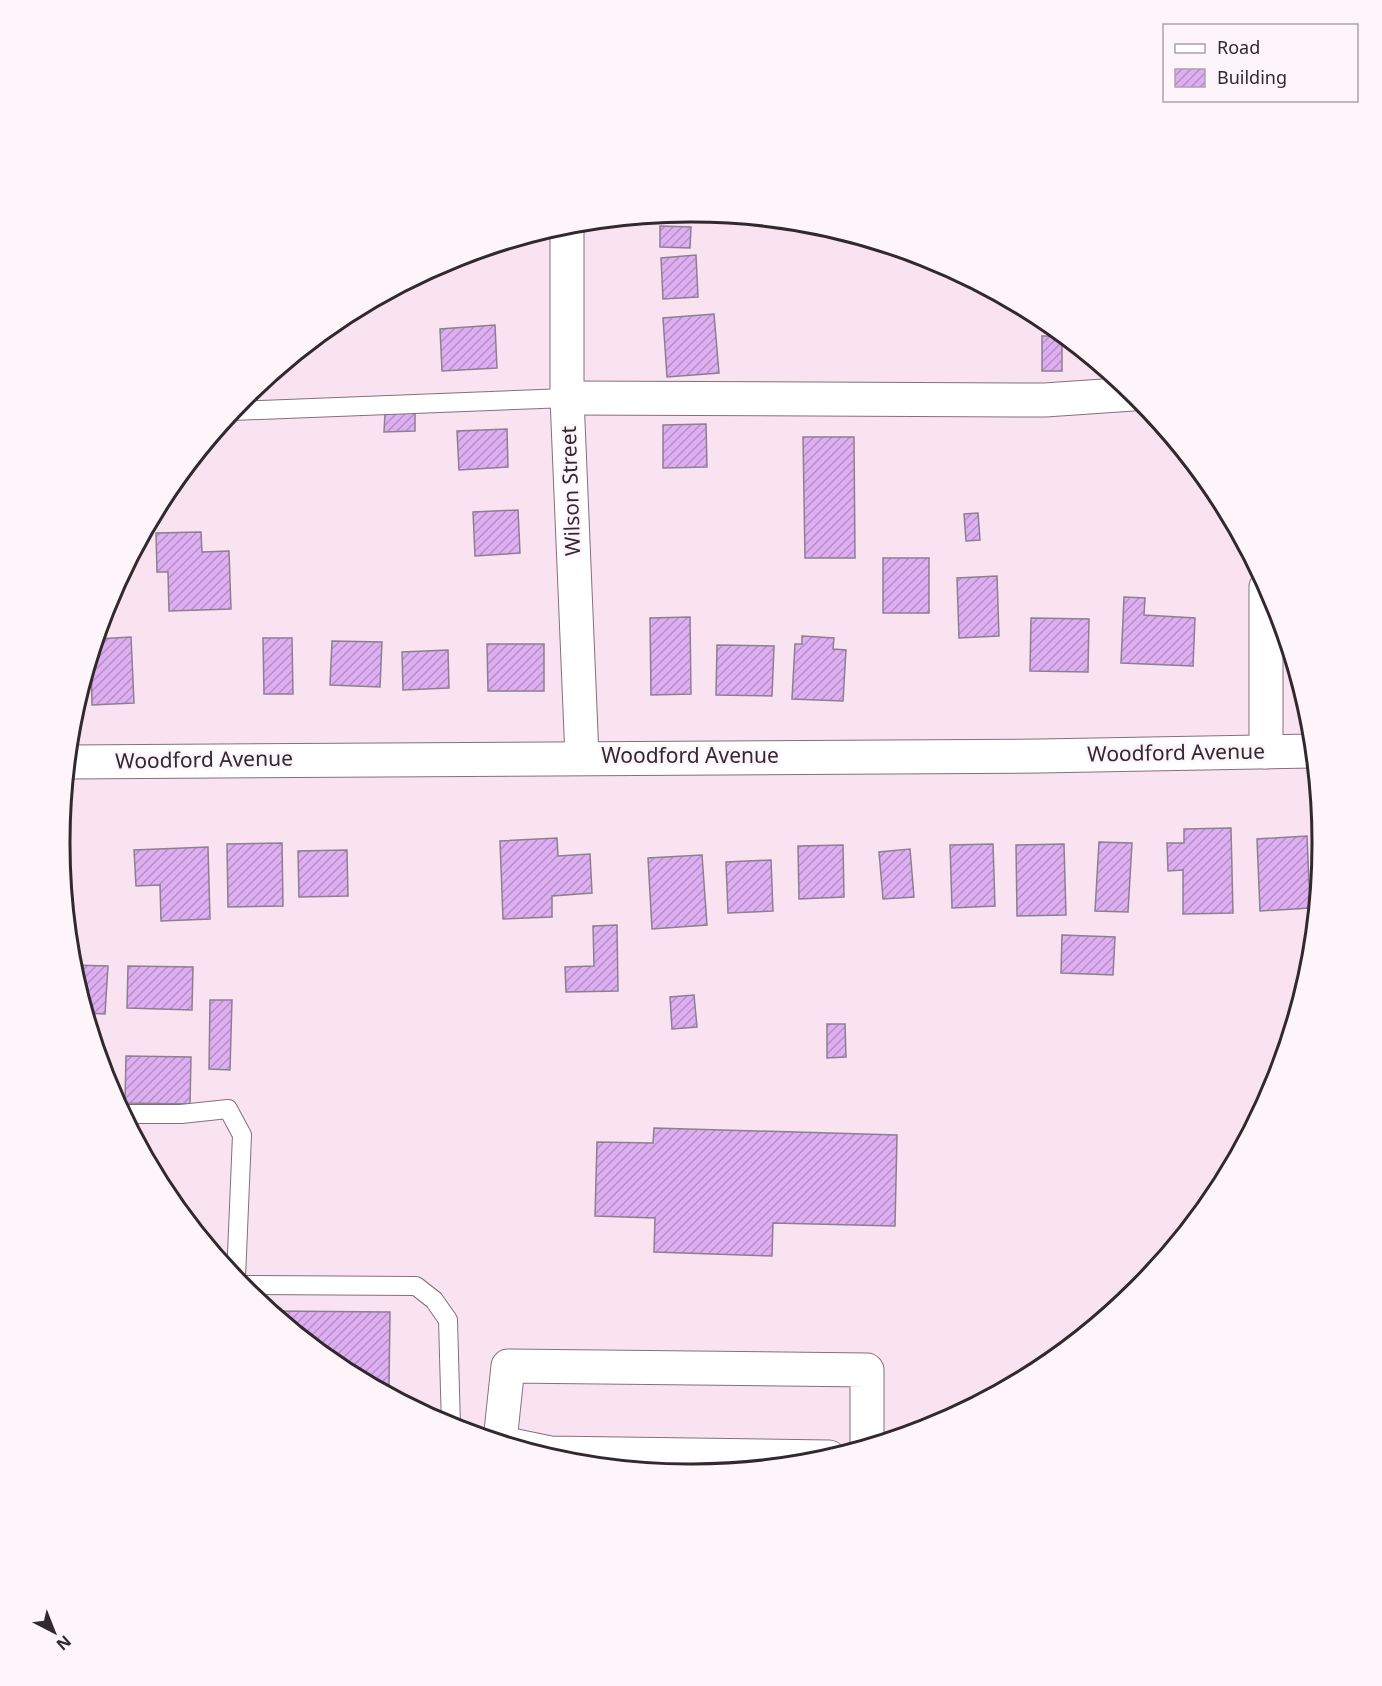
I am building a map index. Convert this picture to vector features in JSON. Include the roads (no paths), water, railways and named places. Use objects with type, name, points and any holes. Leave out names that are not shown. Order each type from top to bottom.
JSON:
[{"type":"street","name":"Wilson Street","points":[[567,235],[567,398],[582,757]]},
{"type":"street","points":[[567,398],[1045,400],[1120,395]]},
{"type":"street","points":[[1266,611],[1266,752]]},
{"type":"street","name":"Woodford Avenue","points":[[76,762],[582,757],[1040,756],[1304,751]]},
{"type":"street","points":[[501,1434],[508,1366],[867,1370],[867,1438]]},
{"type":"street","points":[[579,1453],[783,1456]]},
{"type":"lane","points":[[246,410],[567,398]]},
{"type":"lane","points":[[133,1114],[181,1114],[228,1109],[242,1135],[237,1265]]},
{"type":"lane","points":[[255,1285],[416,1286],[434,1300],[448,1320],[450,1414]]}]
